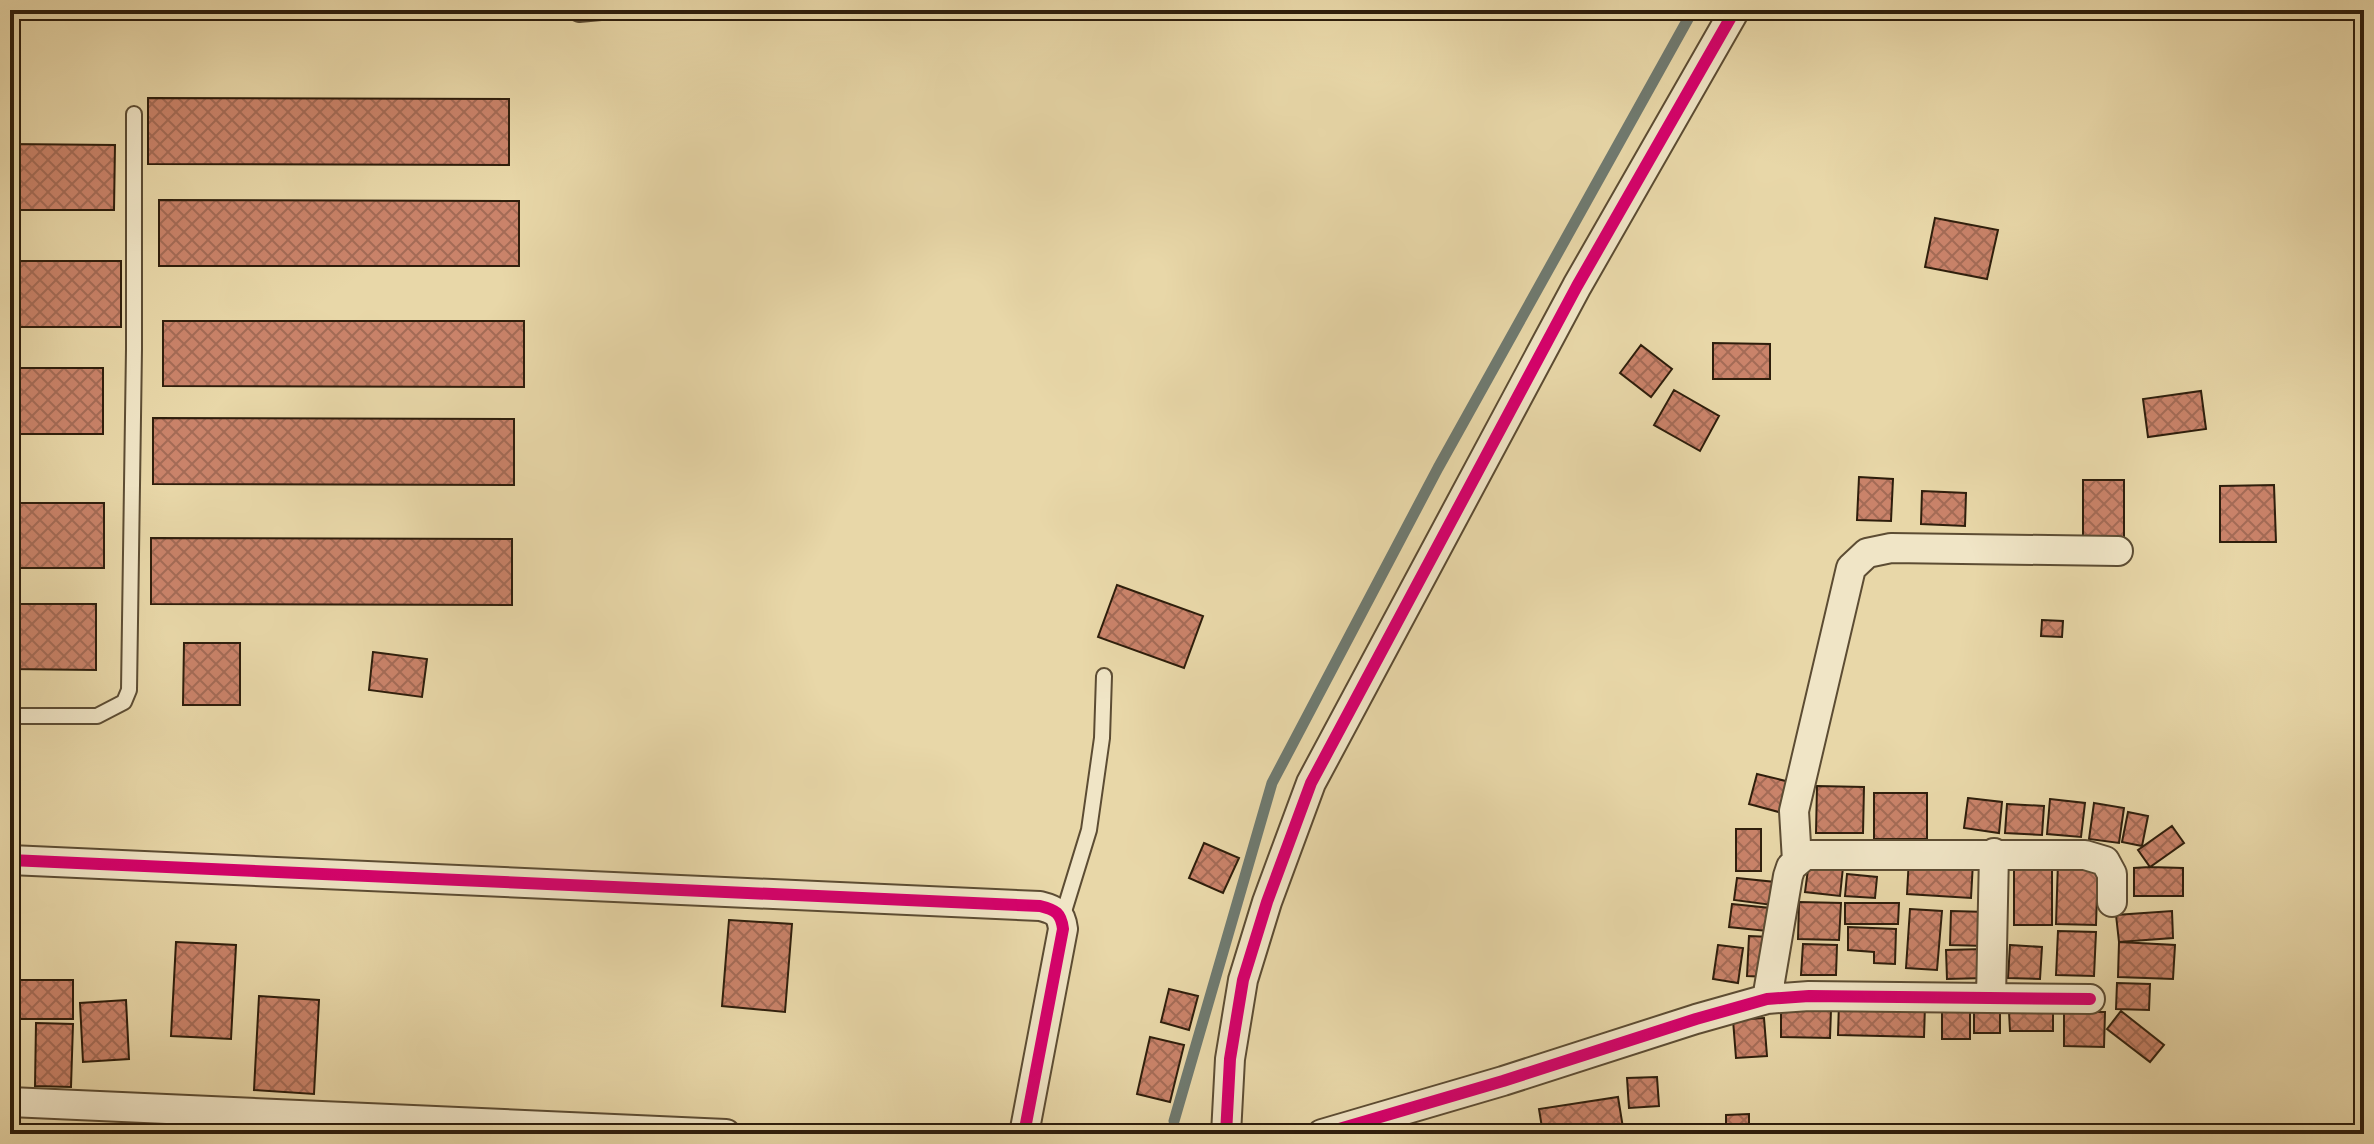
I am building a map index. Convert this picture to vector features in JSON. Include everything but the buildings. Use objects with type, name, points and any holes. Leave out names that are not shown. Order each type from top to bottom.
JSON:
[{"type":"street","points":[[1226,1134],[1230,1059],[1243,980],[1267,902],[1311,783],[1570,300],[1735,10]]},
{"type":"street","points":[[1767,999],[1788,876],[1797,861],[1794,811],[1851,568],[1867,553],[1891,548],[2118,551]]},
{"type":"street","points":[[1991,998],[1994,853]]},
{"type":"street","points":[[1797,861],[1811,855],[2085,855],[2105,861],[2112,874],[2112,902]]},
{"type":"street","points":[[10,860],[1040,906],[1055,910],[1062,918],[1063,929],[1024,1134]]},
{"type":"street","points":[[1322,1134],[1489,1086],[1767,999],[1809,996],[2090,999]]},
{"type":"street","points":[[10,1102],[519,1129],[726,1134]]},
{"type":"lane","points":[[570,10],[579,14],[623,10]]},
{"type":"lane","points":[[10,716],[97,716],[124,702],[129,690],[134,114]]},
{"type":"lane","points":[[1062,918],[1089,830],[1102,738],[1104,676]]},
{"type":"waterway","points":[[1174,1121],[1272,783],[1438,468],[1693,10]]},
{"type":"cycle path","points":[[1226,1134],[1230,1059],[1243,980],[1267,902],[1311,783],[1577,286],[1735,10]]},
{"type":"cycle path","points":[[10,860],[1046,907],[1059,916],[1063,929],[1024,1134]]},
{"type":"cycle path","points":[[1322,1134],[1767,999],[1809,996],[2090,999]]}]
